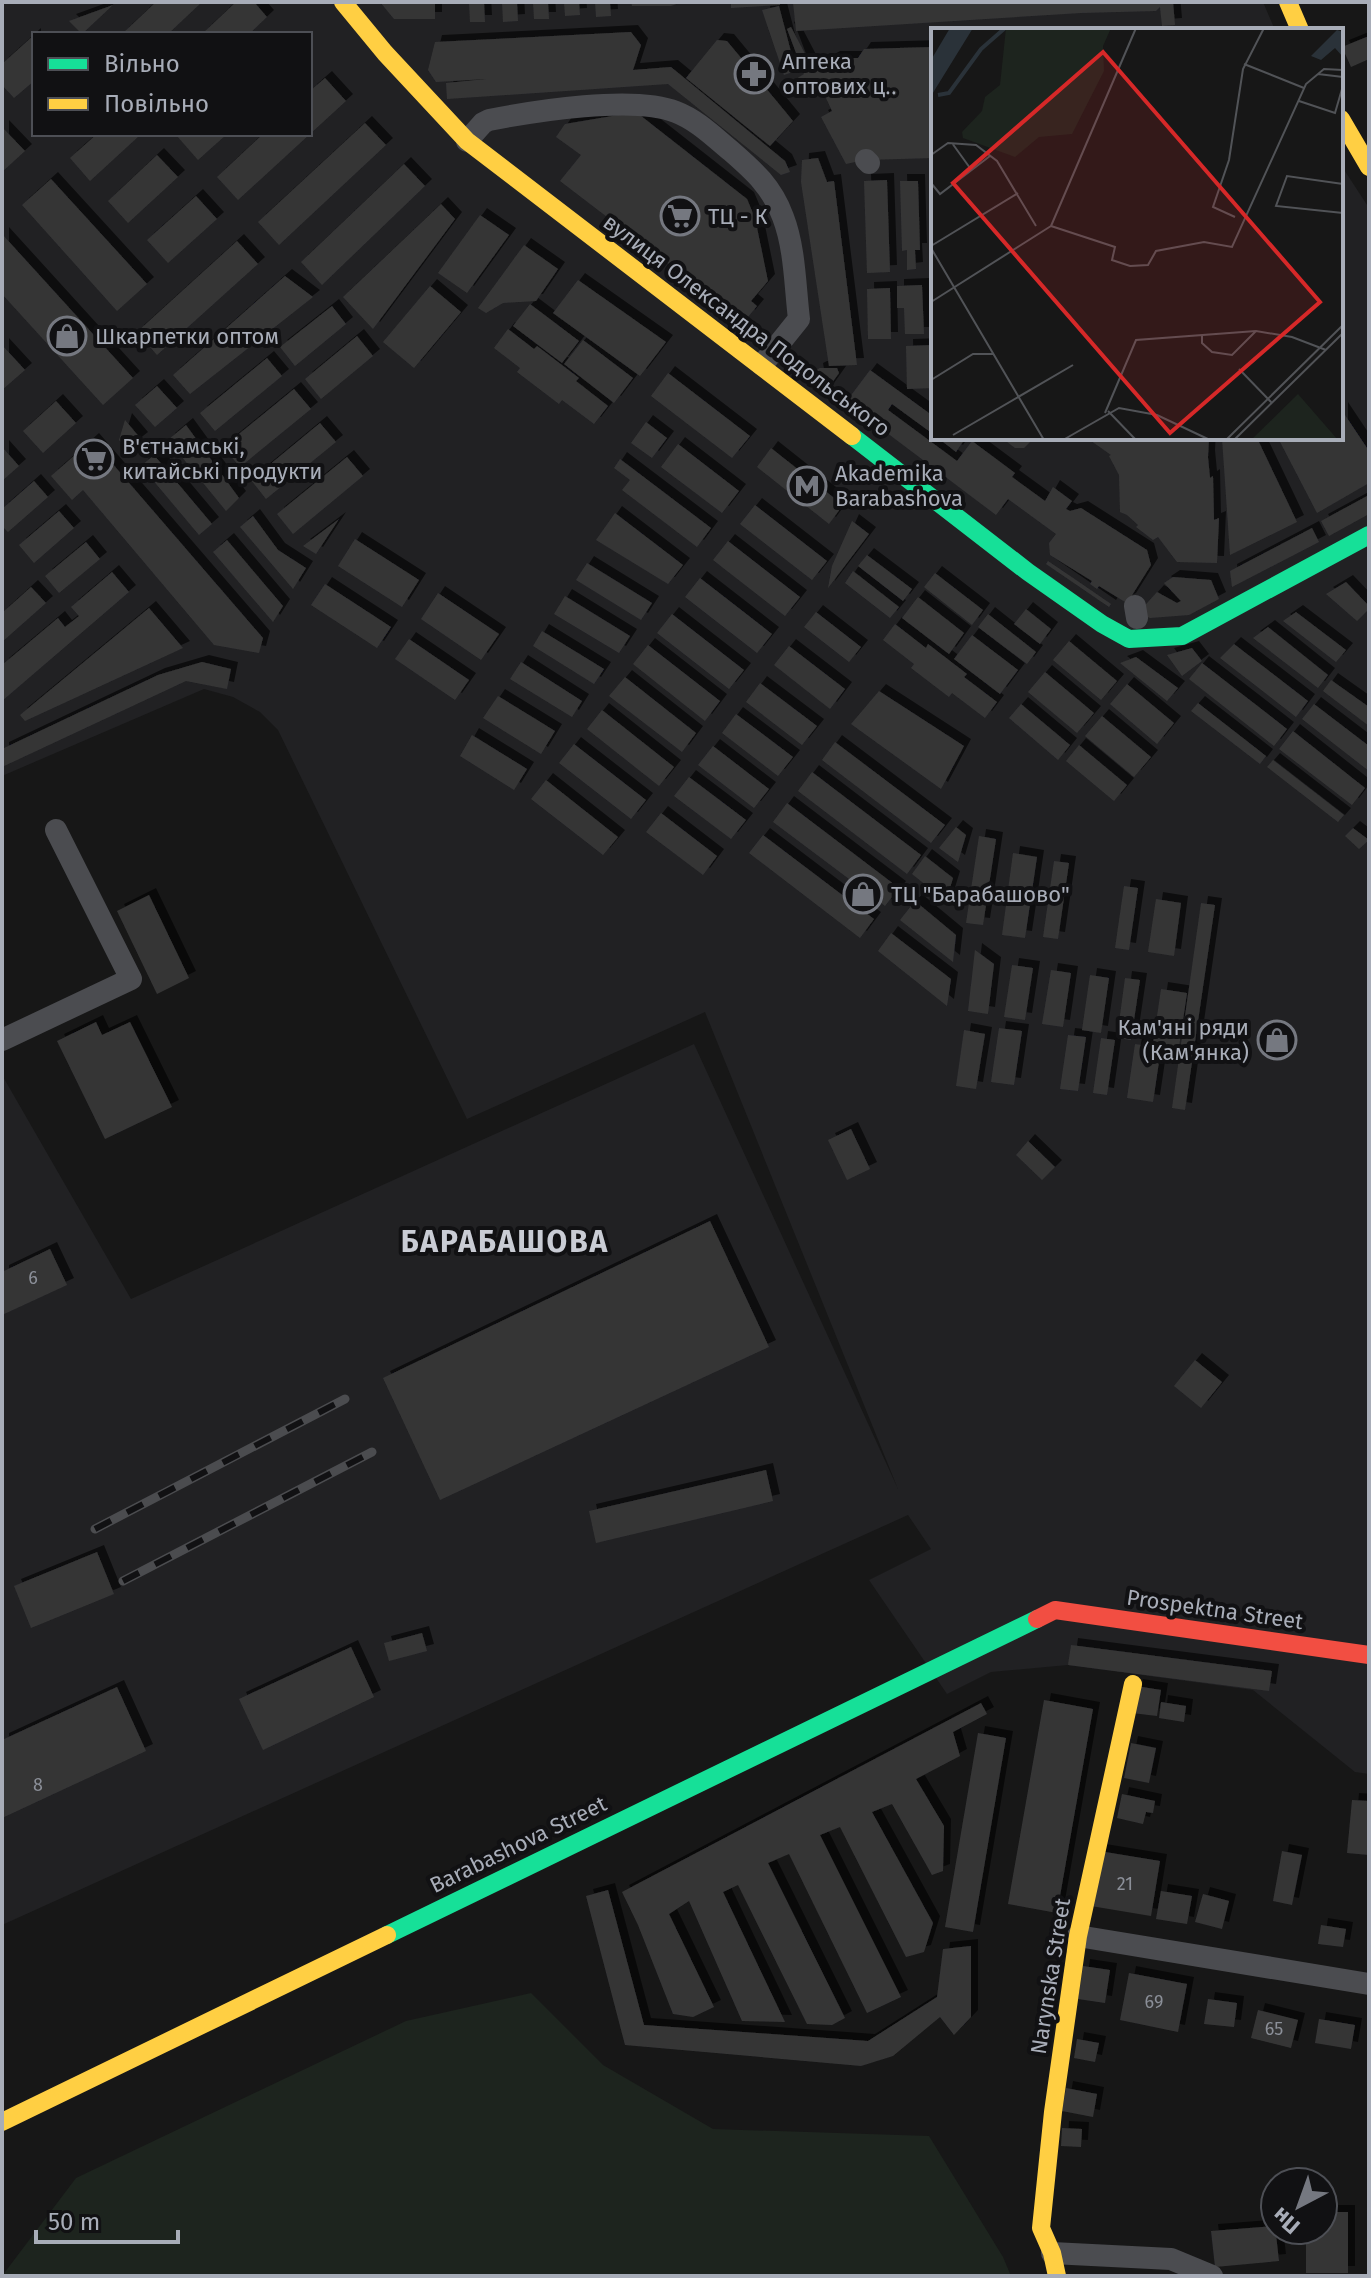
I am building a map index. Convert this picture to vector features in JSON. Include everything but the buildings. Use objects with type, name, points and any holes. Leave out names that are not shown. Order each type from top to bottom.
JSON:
[{"type":"street","name":"вулиця Олександра Подольського","points":[[343,2],[385,53],[467,141],[1028,572],[1102,624],[1129,639],[1182,636],[1369,535]]},
{"type":"street","points":[[1288,2],[1299,28]]},
{"type":"street","points":[[467,141],[489,120],[590,107],[655,106],[677,112],[697,123],[763,180],[779,208],[788,233],[799,319],[762,365]]},
{"type":"street","points":[[1343,122],[1369,167]]},
{"type":"street","points":[[2,1040],[131,979],[56,830]]},
{"type":"street","name":"Prospektna Street","points":[[1055,1610],[1369,1655]]},
{"type":"street","name":"Barabashova Street","points":[[2,2122],[1055,1610]]},
{"type":"street","name":"Narynska Street","points":[[1057,2276],[1052,2253],[1041,2228],[1043,2192],[1078,1936],[1133,1684]]},
{"type":"street","points":[[1078,1936],[1369,1984]]},
{"type":"street","points":[[1052,2253],[1171,2259],[1212,2276]]},
{"type":"shaded area","name":"ТЦ \"Барабашово\"","points":[[2,2],[1263,2],[1274,28],[931,28],[931,440],[1343,440],[1343,168],[1369,208],[1369,1774],[1355,1772],[1253,1690],[1068,1665],[991,1672],[947,1694],[869,1580],[931,1549],[908,1515],[2,1925],[2,1075],[131,1299],[694,1044],[898,1489],[705,1012],[467,1119],[278,730],[260,712],[233,697],[204,689],[2,776]]},
{"type":"shaded area","points":[[531,1993],[603,2065],[713,2129],[929,2136],[1003,2257],[1011,2276],[2,2276],[76,2178],[406,2021]]},
{"type":"railway","points":[[95,1529],[345,1399]]},
{"type":"railway","points":[[123,1581],[372,1452]]},
{"type":"traffic: fast","points":[[852,436],[1028,572],[1102,624],[1129,639],[1182,636],[1369,535]]},
{"type":"traffic: fast","points":[[387,1935],[1037,1619]]},
{"type":"traffic: slow","points":[[343,2],[385,53],[467,141],[852,436]]},
{"type":"traffic: slow","points":[[1288,2],[1299,28]]},
{"type":"traffic: slow","points":[[1343,122],[1369,167]]},
{"type":"traffic: slow","points":[[1057,2276],[1052,2253],[1041,2228],[1053,2112],[1078,1936],[1133,1684]]},
{"type":"traffic: slow","points":[[2,2122],[387,1935]]},
{"type":"traffic: jam","points":[[1037,1619],[1055,1610],[1369,1655]]},
{"type":"place","name":"Аптека оптових ц‥","points":[[754,74]]},
{"type":"place","name":"ТЦ - К","points":[[680,216]]},
{"type":"place","name":"Шкарпетки оптом","points":[[67,336]]},
{"type":"place","name":"В'єтнамські, китайські продукти","points":[[94,459]]},
{"type":"place","name":"Akademіka Barabashova","points":[[807,486]]},
{"type":"place","name":"ТЦ \"Барабашово\"","points":[[863,894]]},
{"type":"place","name":"Кам'яні ряди (Кам'янка)","points":[[1277,1040]]},
{"type":"district","name":"БАРАБАШОВА","points":[[505,1242]]}]
